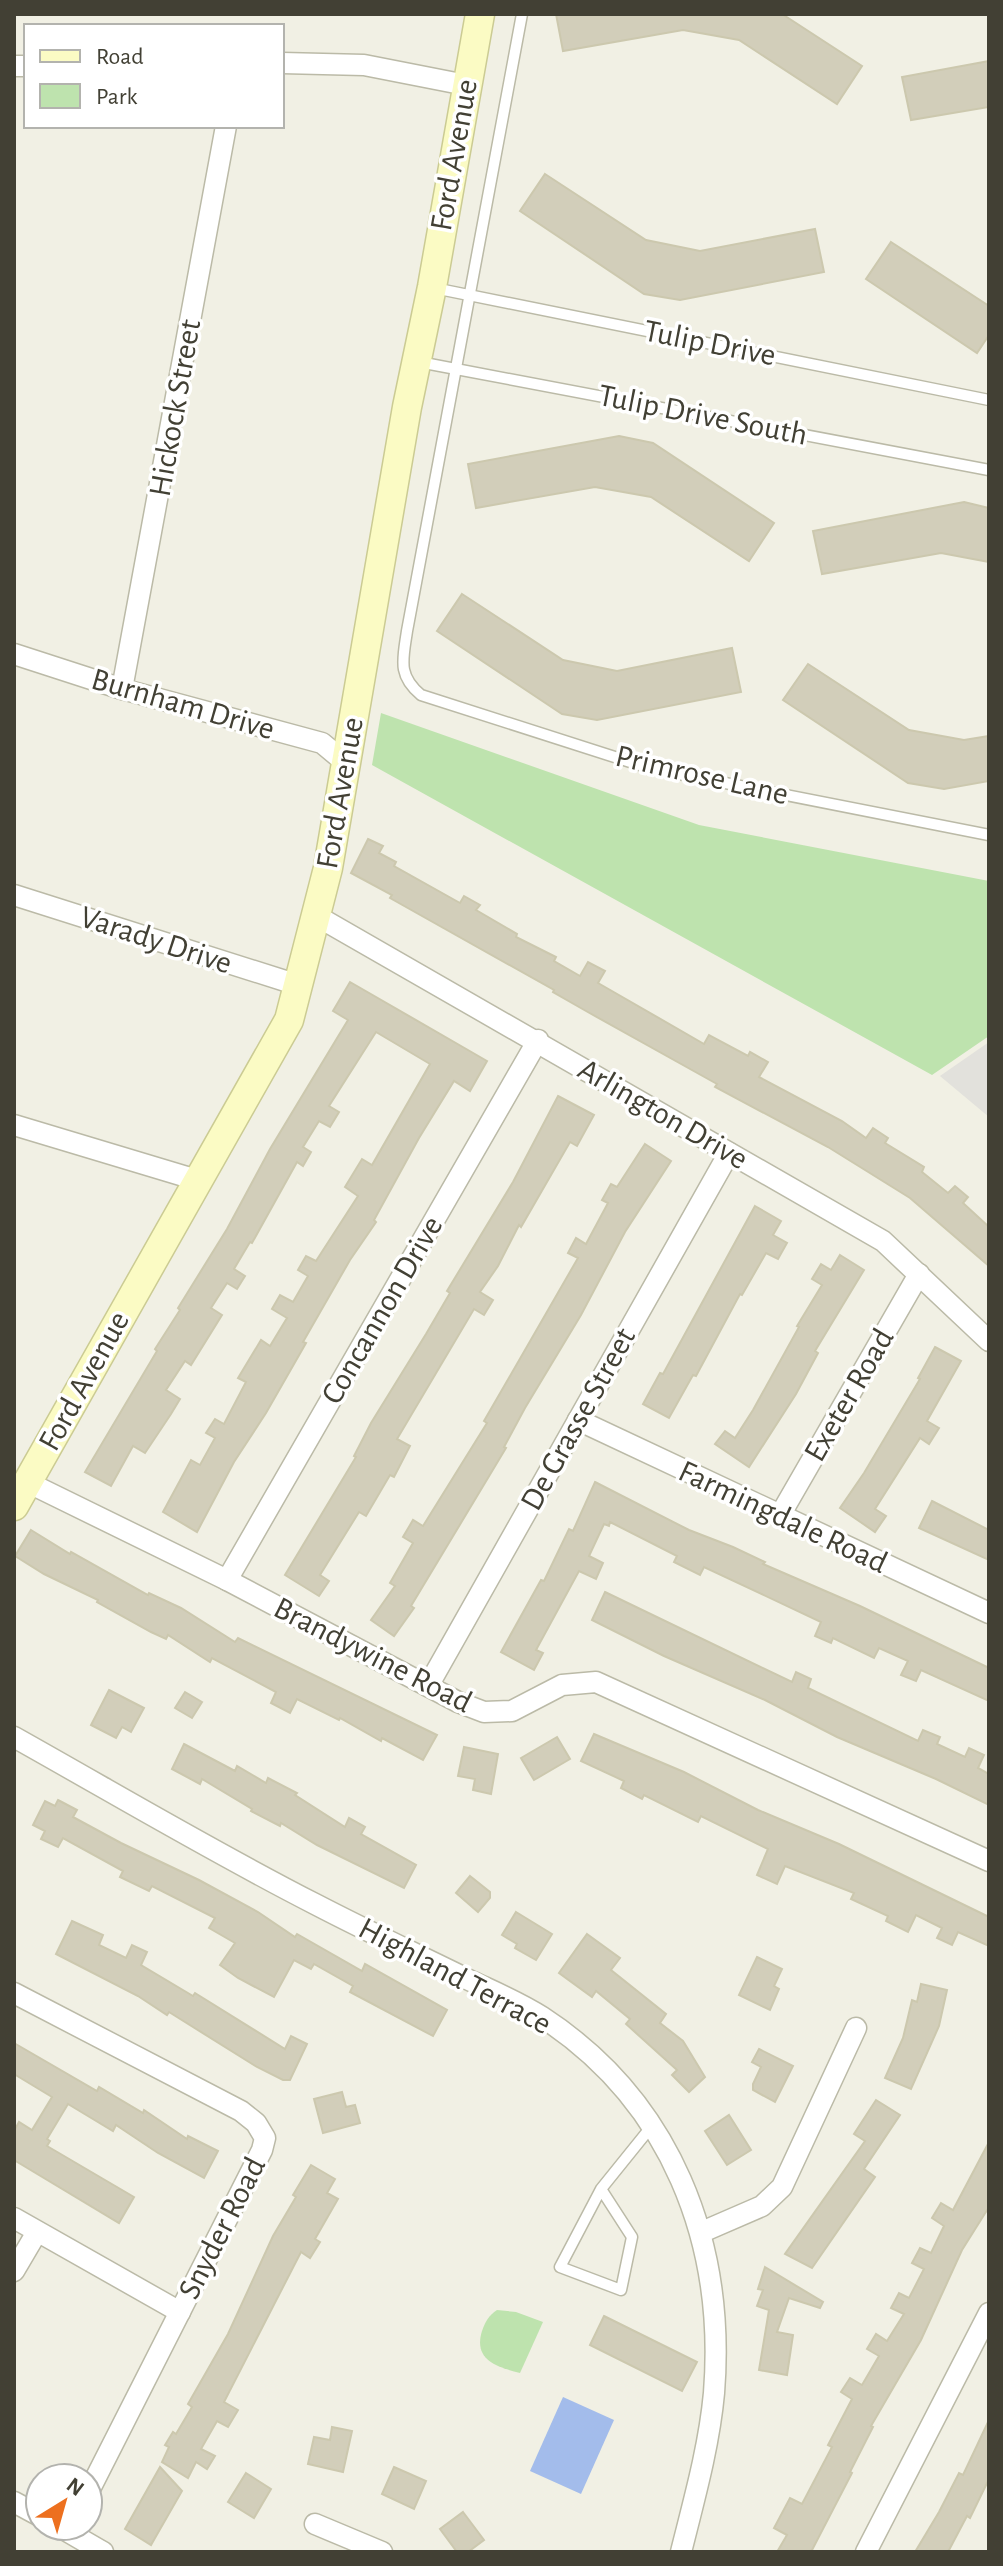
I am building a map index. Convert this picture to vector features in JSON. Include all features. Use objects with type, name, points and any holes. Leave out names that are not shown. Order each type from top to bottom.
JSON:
[{"type":"street","name":"Ford Avenue","points":[[21,1494],[289,1020],[328,868],[480,14]]},
{"type":"street","points":[[284,63],[364,65],[466,85]]},
{"type":"street","name":"Hickock Street","points":[[122,689],[226,128]]},
{"type":"street","name":"Burnham Drive","points":[[14,654],[122,689],[322,743],[346,763]]},
{"type":"street","name":"Varady Drive","points":[[14,895],[298,985]]},
{"type":"street","name":"Arlington Drive","points":[[315,915],[538,1040],[883,1241],[989,1341]]},
{"type":"street","name":"Concannon Drive","points":[[227,1580],[538,1040]]},
{"type":"street","points":[[14,1125],[197,1180]]},
{"type":"street","name":"De Grasse Street","points":[[428,1686],[729,1153]]},
{"type":"street","name":"Exeter Road","points":[[779,1517],[919,1274]]},
{"type":"street","name":"Farmingdale Road","points":[[578,1420],[989,1613]]},
{"type":"street","name":"Brandywine Road","points":[[21,1494],[227,1580],[428,1686],[484,1712],[512,1711],[562,1685],[596,1682],[989,1861]]},
{"type":"street","name":"Highland Terrace","points":[[14,1737],[314,1904],[541,2017],[593,2059],[620,2086],[666,2146],[687,2190],[702,2232],[714,2314],[714,2393],[702,2467],[681,2552]]},
{"type":"street","name":"Snyder Road","points":[[14,1993],[241,2111],[256,2123],[265,2138],[262,2150],[104,2462]]},
{"type":"street","points":[[702,2232],[762,2206],[782,2187],[856,2028]]},
{"type":"street","points":[[14,2218],[180,2312]]},
{"type":"street","points":[[14,2271],[37,2232]]},
{"type":"street","points":[[866,2552],[989,2313]]},
{"type":"street","points":[[315,2524],[382,2552]]},
{"type":"lane","points":[[457,368],[522,14]]},
{"type":"lane","name":"Tulip Drive","points":[[432,287],[989,400]]},
{"type":"lane","name":"Tulip Drive South","points":[[417,362],[989,470]]},
{"type":"lane","name":"Primrose Lane","points":[[457,368],[402,664],[407,684],[421,695],[649,768],[989,835]]},
{"type":"lane","points":[[601,2189],[632,2237],[621,2290],[560,2267],[601,2189],[651,2127]]},
{"type":"green space","points":[[381,713],[699,825],[989,881],[989,1036],[932,1075],[372,765]]},
{"type":"green space","points":[[497,2310],[516,2312],[543,2322],[520,2373],[495,2365],[481,2349],[483,2328]]},
{"type":"shaded area","points":[[989,1042],[989,1117],[940,1076]]},
{"type":"water","points":[[563,2397],[614,2420],[581,2494],[530,2471]]},
{"type":"building","points":[[556,14],[782,14],[862,66],[837,104],[739,40],[683,30],[563,51]]},
{"type":"building","points":[[989,61],[989,107],[911,120],[902,77]]},
{"type":"building","points":[[545,174],[646,240],[700,251],[815,229],[824,272],[680,300],[644,294],[520,211]]},
{"type":"building","points":[[891,242],[989,306],[989,335],[977,353],[866,279]]},
{"type":"building","points":[[619,436],[653,443],[774,523],[749,561],[651,497],[595,487],[476,508],[468,464]]},
{"type":"building","points":[[964,502],[989,508],[989,562],[941,553],[822,574],[813,531]]},
{"type":"building","points":[[462,594],[563,660],[617,671],[732,648],[741,692],[597,720],[562,714],[437,631]]},
{"type":"building","points":[[808,664],[909,730],[964,740],[989,736],[989,781],[944,789],[908,783],[783,700]]},
{"type":"building","points":[[368,839],[383,846],[379,853],[396,862],[394,866],[460,903],[464,896],[480,905],[476,910],[517,934],[516,937],[556,957],[554,961],[580,976],[588,962],[605,971],[598,983],[704,1044],[709,1035],[748,1056],[750,1052],[768,1062],[759,1077],[842,1121],[866,1138],[873,1128],[888,1138],[885,1143],[924,1167],[922,1172],[948,1193],[955,1186],[968,1197],[963,1203],[989,1227],[989,1266],[910,1198],[828,1147],[715,1087],[717,1084],[351,873]]},
{"type":"building","points":[[350,982],[487,1061],[470,1091],[454,1081],[419,1138],[374,1220],[376,1222],[350,1260],[303,1342],[306,1343],[266,1413],[234,1462],[197,1532],[163,1512],[191,1460],[200,1465],[215,1438],[206,1433],[215,1419],[224,1424],[246,1382],[238,1378],[261,1340],[270,1346],[287,1318],[272,1309],[280,1295],[293,1302],[308,1276],[298,1270],[306,1256],[316,1261],[358,1196],[345,1187],[362,1159],[372,1165],[430,1064],[376,1032],[329,1106],[339,1112],[330,1127],[319,1121],[303,1147],[311,1152],[303,1166],[297,1162],[234,1269],[245,1276],[237,1289],[227,1283],[211,1308],[222,1315],[191,1365],[185,1361],[166,1390],[180,1399],[171,1414],[145,1453],[133,1446],[111,1486],[85,1472],[157,1351],[155,1349],[180,1310],[178,1308],[227,1229],[270,1149],[348,1020],[333,1011]]},
{"type":"building","points":[[558,1096],[594,1115],[577,1146],[570,1142],[480,1292],[493,1300],[484,1315],[474,1309],[397,1439],[410,1446],[394,1477],[390,1475],[366,1516],[359,1512],[320,1575],[329,1581],[319,1596],[285,1575],[356,1457],[371,1423],[450,1293],[447,1291],[513,1182]]},
{"type":"building","points":[[645,1144],[671,1161],[625,1232],[581,1315],[525,1408],[506,1448],[411,1606],[414,1608],[394,1636],[371,1620],[395,1586],[390,1583],[413,1543],[403,1537],[413,1520],[423,1526],[487,1423],[484,1421],[578,1258],[568,1253],[576,1238],[586,1244],[608,1203],[602,1200],[611,1184],[617,1187]]},
{"type":"building","points":[[755,1206],[781,1221],[773,1235],[787,1243],[778,1259],[766,1253],[669,1418],[643,1404],[660,1373],[663,1374]]},
{"type":"building","points":[[840,1255],[864,1270],[815,1351],[818,1353],[796,1394],[749,1467],[715,1444],[725,1431],[735,1438],[822,1285],[812,1279],[821,1264],[831,1270]]},
{"type":"building","points":[[935,1347],[961,1361],[927,1421],[939,1428],[929,1444],[920,1438],[875,1509],[886,1516],[875,1532],[840,1508],[920,1379]]},
{"type":"building","points":[[595,1482],[689,1530],[733,1547],[765,1562],[763,1564],[989,1668],[989,1701],[921,1670],[916,1681],[901,1675],[908,1661],[879,1648],[874,1658],[833,1638],[831,1643],[815,1636],[821,1622],[704,1567],[700,1575],[674,1562],[677,1556],[610,1522],[609,1526],[604,1524],[589,1556],[603,1563],[596,1579],[579,1571],[536,1650],[543,1653],[534,1670],[501,1652],[541,1580],[544,1581],[569,1529],[573,1531]]},
{"type":"building","points":[[932,1501],[989,1530],[989,1560],[919,1528]]},
{"type":"building","points":[[31,1530],[148,1595],[181,1608],[235,1642],[238,1638],[437,1735],[423,1760],[297,1699],[290,1713],[271,1703],[276,1692],[212,1658],[210,1662],[168,1635],[166,1639],[151,1632],[15,1556]]},
{"type":"building","points":[[605,1592],[792,1682],[796,1672],[811,1679],[808,1688],[918,1741],[923,1730],[940,1737],[937,1744],[965,1757],[969,1748],[984,1755],[978,1768],[989,1774],[989,1805],[837,1737],[592,1620]]},
{"type":"building","points":[[109,1690],[144,1708],[131,1732],[122,1727],[116,1738],[91,1725]]},
{"type":"building","points":[[185,1692],[202,1702],[192,1718],[175,1708]]},
{"type":"building","points":[[594,1734],[684,1772],[758,1810],[839,1844],[989,1917],[989,1946],[958,1932],[952,1945],[937,1938],[942,1928],[916,1915],[908,1932],[886,1921],[888,1916],[851,1899],[854,1893],[785,1866],[777,1884],[757,1875],[768,1849],[701,1816],[698,1822],[644,1795],[642,1799],[621,1788],[624,1781],[581,1761]]},
{"type":"building","points":[[557,1737],[570,1759],[534,1780],[521,1758]]},
{"type":"building","points":[[184,1744],[235,1771],[237,1766],[266,1783],[268,1778],[297,1793],[295,1795],[345,1827],[349,1818],[365,1827],[361,1834],[416,1865],[404,1888],[317,1845],[281,1823],[280,1826],[251,1811],[202,1779],[200,1784],[172,1769]]},
{"type":"building","points":[[464,1747],[498,1754],[491,1794],[473,1790],[475,1779],[458,1776]]},
{"type":"building","points":[[58,1800],[77,1810],[73,1817],[199,1880],[258,1912],[295,1937],[297,1934],[362,1971],[365,1964],[447,2010],[433,2036],[350,1992],[353,1986],[314,1964],[311,1969],[294,1960],[274,1997],[238,1978],[220,1965],[235,1943],[209,1928],[215,1918],[152,1886],[149,1891],[120,1877],[123,1871],[63,1838],[58,1847],[41,1839],[45,1831],[33,1825],[45,1801],[55,1806]]},
{"type":"building","points":[[470,1876],[490,1892],[490,1898],[478,1912],[456,1893]]},
{"type":"building","points":[[516,1912],[552,1934],[536,1960],[515,1948],[517,1944],[502,1935]]},
{"type":"building","points":[[72,1921],[103,1935],[99,1945],[126,1958],[132,1945],[147,1952],[141,1965],[193,1996],[195,1993],[285,2049],[291,2036],[307,2044],[290,2080],[283,2080],[257,2067],[169,2012],[167,2015],[138,1996],[56,1954]]},
{"type":"building","points":[[587,1934],[620,1958],[611,1970],[666,2014],[660,2023],[683,2041],[705,2077],[689,2092],[672,2075],[677,2070],[626,2024],[630,2019],[596,1991],[592,1997],[559,1973]]},
{"type":"building","points":[[757,1957],[782,1969],[774,1986],[779,1989],[770,2010],[739,1995]]},
{"type":"building","points":[[921,1984],[947,1990],[939,2026],[911,2089],[885,2078],[903,2038],[912,2000],[917,2002]]},
{"type":"building","points":[[14,2043],[97,2091],[99,2087],[143,2113],[144,2110],[187,2139],[188,2136],[218,2151],[204,2178],[116,2125],[113,2131],[68,2104],[47,2139],[50,2141],[47,2146],[134,2197],[119,2223],[14,2160],[14,2131],[19,2122],[32,2130],[52,2097],[14,2074]]},
{"type":"building","points":[[759,2049],[793,2066],[775,2102],[753,2090],[761,2067],[752,2062]]},
{"type":"building","points":[[342,2092],[346,2107],[355,2105],[360,2123],[323,2133],[314,2099]]},
{"type":"building","points":[[876,2100],[900,2115],[864,2169],[875,2177],[812,2268],[785,2254],[865,2141],[854,2134]]},
{"type":"building","points":[[729,2115],[751,2150],[727,2165],[705,2131]]},
{"type":"building","points":[[989,2142],[989,2207],[962,2250],[921,2340],[871,2426],[852,2473],[811,2552],[777,2552],[787,2535],[774,2528],[790,2498],[802,2504],[832,2447],[828,2445],[852,2399],[841,2392],[850,2378],[862,2385],[879,2356],[867,2349],[876,2334],[887,2341],[904,2314],[891,2308],[899,2293],[909,2298],[924,2269],[912,2263],[920,2248],[931,2253],[944,2226],[932,2218],[941,2203],[953,2210]]},
{"type":"building","points":[[311,2165],[335,2179],[327,2193],[338,2199],[315,2239],[320,2242],[310,2258],[301,2252],[224,2402],[238,2410],[228,2427],[217,2421],[201,2449],[215,2456],[207,2469],[196,2462],[188,2478],[162,2462],[169,2447],[165,2445],[173,2432],[176,2434],[192,2407],[188,2404],[228,2334],[273,2236],[296,2197],[293,2195]]},
{"type":"building","points":[[765,2267],[823,2302],[820,2308],[789,2298],[777,2332],[793,2335],[787,2375],[759,2370],[769,2310],[757,2306],[763,2290],[758,2289]]},
{"type":"building","points":[[604,2316],[697,2362],[682,2391],[590,2345]]},
{"type":"building","points":[[989,2420],[989,2479],[970,2518],[967,2516],[948,2552],[915,2552],[959,2473],[963,2475]]},
{"type":"building","points":[[332,2427],[352,2431],[343,2472],[308,2464],[314,2437],[330,2440]]},
{"type":"building","points":[[160,2467],[182,2491],[151,2545],[125,2529]]},
{"type":"building","points":[[394,2467],[426,2481],[414,2509],[382,2494]]},
{"type":"building","points":[[246,2473],[271,2489],[254,2518],[228,2502]]},
{"type":"building","points":[[463,2512],[484,2540],[468,2552],[457,2552],[440,2529]]}]
